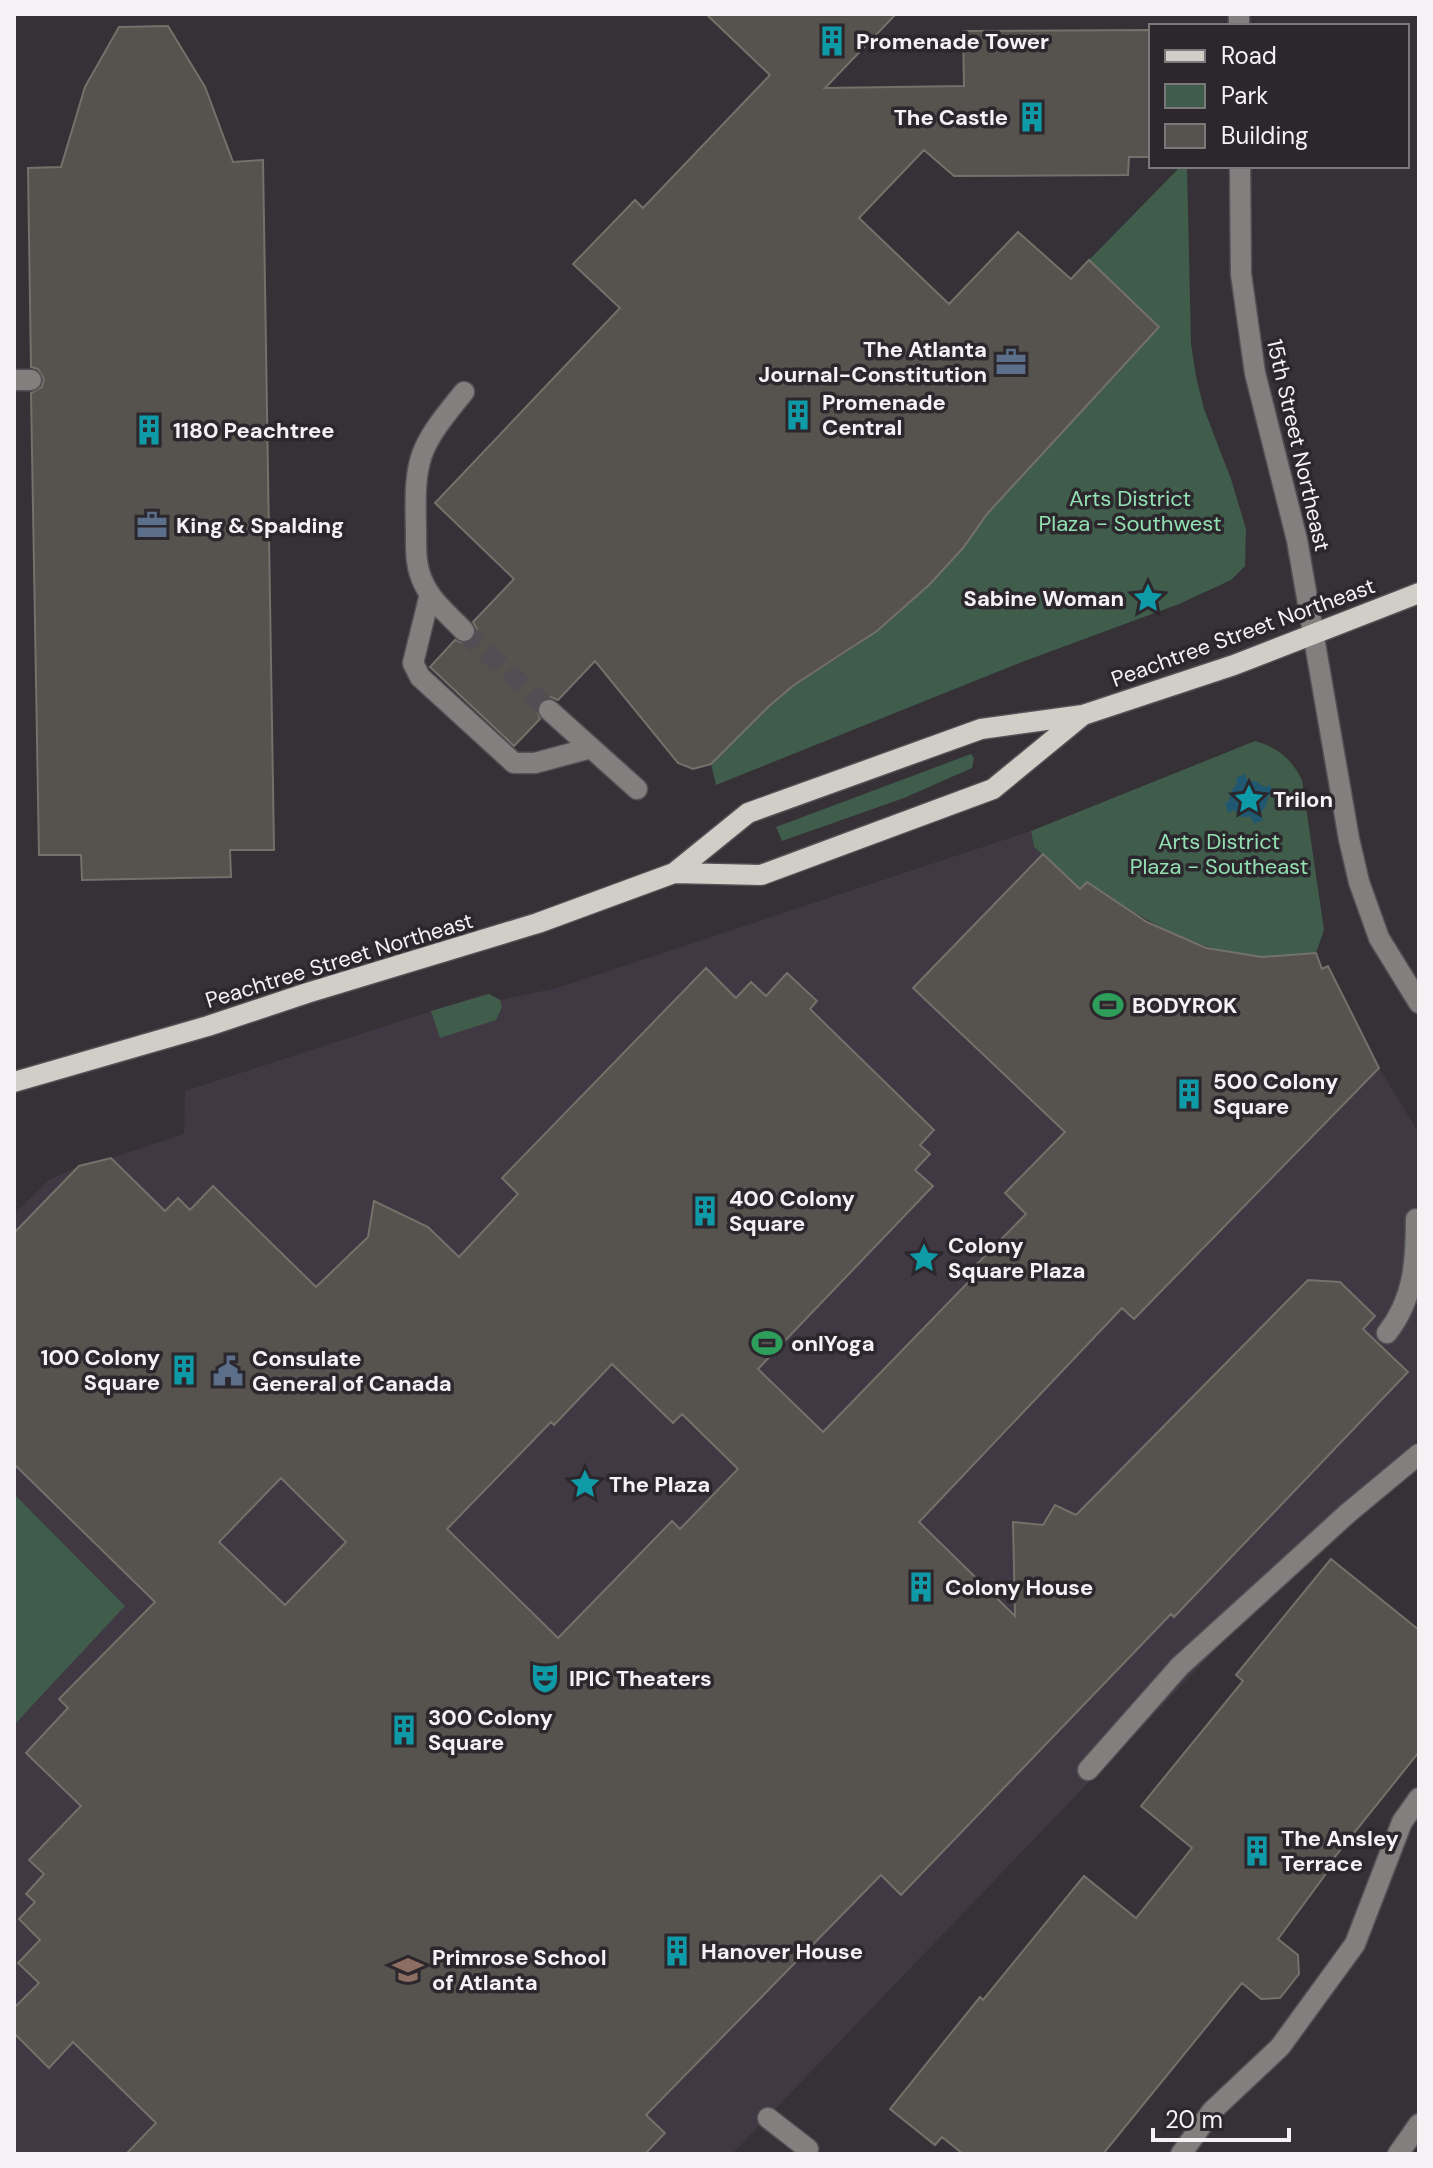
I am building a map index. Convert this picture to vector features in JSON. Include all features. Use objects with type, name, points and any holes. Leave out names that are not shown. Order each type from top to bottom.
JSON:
[{"type":"main road","name":"Peachtree Street Northeast","points":[[14,1082],[208,1026],[538,923],[674,873],[748,813],[981,729],[1083,715],[1234,665],[1419,593]]},
{"type":"main road","name":"Peachtree Street Northeast","points":[[674,873],[761,875],[993,789],[1083,715]]},
{"type":"street","name":"15th Street Northeast","points":[[1240,168],[1241,274],[1255,373],[1297,540],[1359,882],[1379,938],[1419,1003]]},
{"type":"street","points":[[464,392],[433,430],[419,458],[415,482],[417,566],[430,594],[464,631]]},
{"type":"street","points":[[430,594],[413,663],[430,687],[514,763],[535,763],[591,748]]},
{"type":"street","points":[[549,710],[637,789]]},
{"type":"street","points":[[1387,1333],[1398,1319],[1410,1290],[1416,1258],[1416,1219]]},
{"type":"street","points":[[1088,1770],[1180,1666],[1348,1513],[1419,1454]]},
{"type":"street","points":[[1181,2154],[1212,2111],[1280,2047],[1355,1944],[1402,1822],[1419,1798]]},
{"type":"street","points":[[768,2118],[808,2149]]},
{"type":"street","points":[[1398,2154],[1419,2124]]},
{"type":"shaded area","points":[[1031,831],[1034,847],[1081,889],[1087,882],[1147,922],[1262,957],[1316,953],[1322,968],[1328,966],[1379,1068],[1419,1133],[1419,1438],[732,2154],[14,2154],[14,1214],[49,1180],[79,1166],[184,1134],[185,1091],[481,995],[489,994],[500,1000],[557,988]]},
{"type":"green space","name":"Arts District Plaza - Southwest","points":[[1179,168],[1187,168],[1191,344],[1204,409],[1246,529],[1245,566],[1231,580],[1179,604],[1022,662],[716,785],[711,764],[780,697],[873,634],[926,587],[987,514],[1159,328],[1089,260]]},
{"type":"green space","name":"Arts District Plaza - Southeast","points":[[1255,741],[1283,755],[1302,780],[1324,930],[1316,953],[1261,957],[1237,954],[1191,941],[1148,920],[1087,882],[1080,889],[1034,847],[1031,831]]},
{"type":"green space","points":[[971,754],[974,758],[972,768],[904,798],[782,841],[776,827]]},
{"type":"green space","points":[[489,994],[500,1000],[502,1007],[496,1020],[440,1038],[431,1011]]},
{"type":"green space","points":[[14,1494],[125,1606],[14,1725]]},
{"type":"water","points":[[1245,774],[1247,780],[1264,787],[1270,785],[1274,794],[1268,796],[1266,806],[1260,813],[1263,820],[1254,824],[1251,817],[1242,817],[1234,810],[1228,813],[1225,803],[1229,801],[1237,783],[1236,778]]},
{"type":"building","name":"Promenade Central","points":[[706,14],[896,14],[825,88],[964,86],[963,31],[1149,30],[1149,157],[1129,157],[1128,175],[954,176],[924,150],[859,218],[949,304],[1018,232],[1071,279],[1089,260],[1159,327],[987,514],[963,548],[929,585],[877,631],[794,685],[711,764],[693,769],[678,763],[595,661],[558,700],[551,697],[540,701],[536,708],[540,719],[514,746],[430,667],[455,640],[466,644],[474,640],[477,629],[473,622],[514,579],[435,503],[620,308],[573,264],[635,200],[643,208],[770,75]]},
{"type":"building","name":"1180 Peachtree","points":[[168,26],[205,87],[233,162],[263,160],[274,850],[230,850],[231,877],[82,880],[81,855],[39,855],[31,393],[42,387],[44,379],[38,369],[31,367],[28,168],[61,167],[85,87],[119,27]]},
{"type":"building","points":[[1043,854],[1080,889],[1087,882],[1147,922],[1206,948],[1262,957],[1316,953],[1322,969],[1328,966],[1379,1068],[1134,1319],[1122,1308],[919,1522],[1015,1616],[1013,1522],[1043,1525],[1055,1505],[1076,1515],[1308,1280],[1340,1282],[1375,1316],[1363,1329],[1408,1372],[1174,1617],[1171,1614],[901,1895],[881,1875],[646,2115],[665,2133],[645,2154],[126,2154],[156,2123],[73,2042],[49,2068],[14,2033],[14,2008],[39,1983],[18,1963],[40,1940],[19,1919],[35,1902],[26,1894],[44,1874],[29,1860],[81,1806],[26,1753],[68,1708],[59,1699],[155,1602],[14,1464],[14,1233],[79,1166],[111,1158],[165,1211],[178,1198],[190,1210],[213,1186],[316,1287],[368,1237],[374,1201],[428,1227],[459,1257],[518,1194],[502,1178],[706,968],[736,998],[751,982],[766,996],[787,973],[817,1001],[810,1009],[934,1130],[920,1145],[930,1154],[915,1170],[933,1186],[758,1369],[823,1432],[981,1269],[976,1265],[1026,1214],[1005,1193],[1065,1132],[913,988]],"holes":[[[612,1364],[673,1423],[682,1414],[738,1469],[680,1529],[672,1521],[558,1638],[447,1529]],[[281,1478],[346,1542],[285,1605],[219,1542]]]},
{"type":"building","name":"The Ansley Terrace","points":[[1331,1559],[1419,1630],[1419,1752],[1325,1869],[1328,1871],[1278,1939],[1298,1955],[1299,1974],[1280,1998],[1261,1999],[1242,1983],[1103,2154],[963,2154],[942,2137],[935,2145],[890,2109],[980,1997],[983,2000],[1084,1876],[1136,1918],[1192,1848],[1141,1806],[1243,1681],[1236,1675]]},
{"type":"tunnel","points":[[464,631],[549,710]]},
{"type":"place","name":"Promenade Tower","points":[[832,41]]},
{"type":"place","name":"The Castle","points":[[1032,117]]},
{"type":"place","name":"The Atlanta Journal-Constitution","points":[[1011,362]]},
{"type":"place","name":"Promenade Central","points":[[798,415]]},
{"type":"place","name":"1180 Peachtree","points":[[149,430]]},
{"type":"place","name":"King & Spalding","points":[[152,525]]},
{"type":"place","name":"Sabine Woman","points":[[1148,598]]},
{"type":"place","name":"Trilon","points":[[1249,799]]},
{"type":"place","name":"BODYROK","points":[[1108,1005]]},
{"type":"place","name":"500 Colony Square","points":[[1189,1094]]},
{"type":"place","name":"400 Colony Square","points":[[705,1211]]},
{"type":"place","name":"Colony Square Plaza","points":[[924,1258]]},
{"type":"place","name":"onlYoga","points":[[767,1343]]},
{"type":"place","name":"100 Colony Square","points":[[184,1370]]},
{"type":"place","name":"Consulate General of Canada","points":[[228,1371]]},
{"type":"place","name":"The Plaza","points":[[585,1484]]},
{"type":"place","name":"Colony House","points":[[921,1587]]},
{"type":"place","name":"IPIC Theaters","points":[[545,1678]]},
{"type":"place","name":"300 Colony Square","points":[[404,1730]]},
{"type":"place","name":"The Ansley Terrace","points":[[1257,1851]]},
{"type":"place","name":"Hanover House","points":[[677,1951]]},
{"type":"place","name":"Primrose School of Atlanta","points":[[408,1970]]}]
